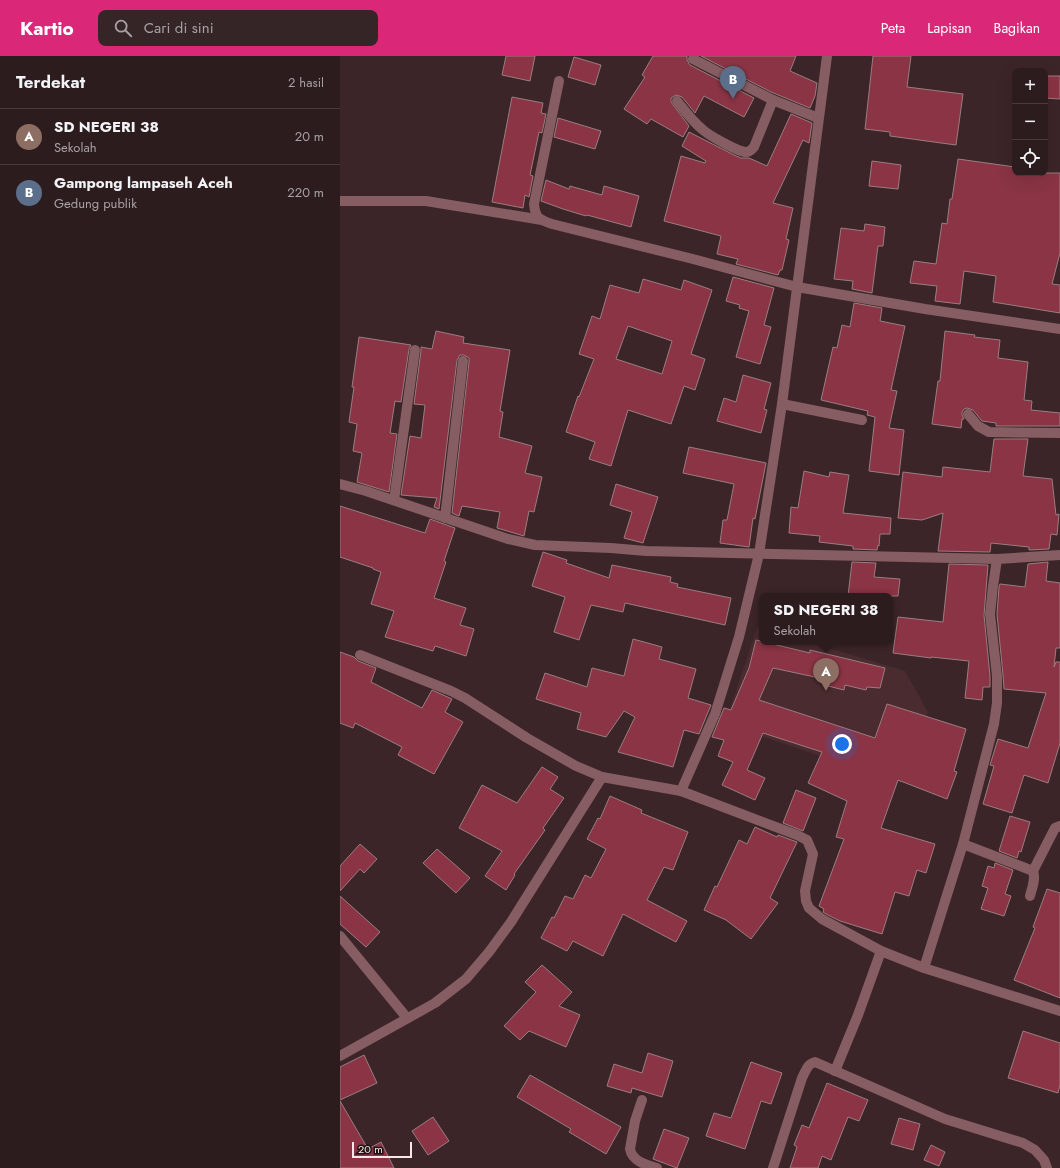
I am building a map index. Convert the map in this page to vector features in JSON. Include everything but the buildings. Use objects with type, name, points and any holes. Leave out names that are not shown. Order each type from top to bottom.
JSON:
[{"type":"street","points":[[681,791],[715,714],[739,637],[759,554],[782,404],[827,56]]},
{"type":"street","points":[[693,59],[773,100],[818,118]]},
{"type":"street","points":[[542,220],[534,212],[534,204],[559,81]]},
{"type":"street","points":[[677,101],[702,130],[715,139],[747,152],[754,147],[773,100]]},
{"type":"street","points":[[340,201],[426,201],[542,220],[552,224],[797,287],[1060,330]]},
{"type":"street","points":[[394,500],[415,350]]},
{"type":"street","points":[[445,518],[464,361]]},
{"type":"street","points":[[782,404],[862,420]]},
{"type":"street","points":[[968,414],[978,426],[989,432],[1060,433]]},
{"type":"street","points":[[340,484],[366,490],[508,539],[535,545],[646,551],[997,559],[1060,555]]},
{"type":"street","points":[[924,968],[963,844],[986,760],[994,724],[997,704],[997,676],[990,614],[997,559]]},
{"type":"street","points":[[360,655],[451,691],[576,766],[602,777],[681,791],[784,828],[807,840],[813,854],[805,891],[806,901],[809,908],[822,919],[881,951],[924,968],[1060,1011]]},
{"type":"street","points":[[340,1056],[435,1003],[466,979],[489,952],[511,922],[602,777]]},
{"type":"street","points":[[1030,896],[1034,881],[1033,871],[1055,828],[1060,826]]},
{"type":"street","points":[[963,844],[1033,871]]},
{"type":"street","points":[[340,936],[407,1018]]},
{"type":"street","points":[[835,1071],[858,1015],[881,951]]},
{"type":"street","points":[[773,1168],[802,1078],[808,1066],[815,1062],[945,1118],[1023,1143],[1035,1150],[1044,1160],[1046,1168]]},
{"type":"street","points":[[642,1100],[635,1121],[630,1152],[634,1159],[657,1168]]},
{"type":"shaded area","points":[[757,628],[759,628],[759,645],[819,645],[905,671],[928,712],[901,783],[725,724]]},
{"type":"place","name":"Gampong lampaseh Aceh","points":[[733,99]]},
{"type":"place","name":"SD NEGERI 38","points":[[826,691]]}]
